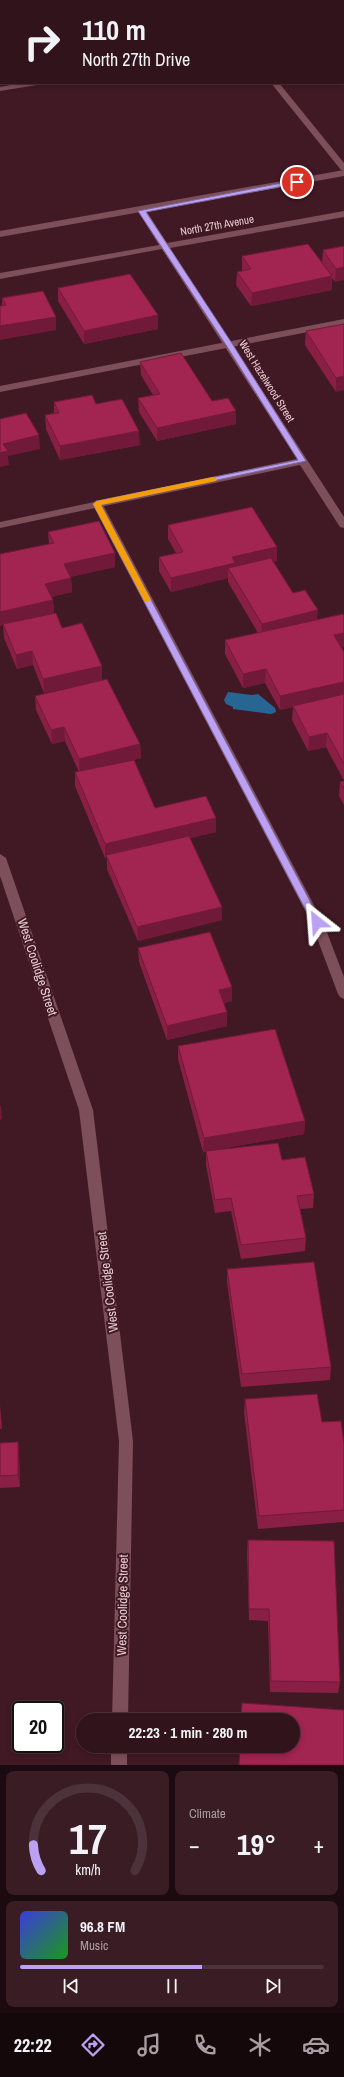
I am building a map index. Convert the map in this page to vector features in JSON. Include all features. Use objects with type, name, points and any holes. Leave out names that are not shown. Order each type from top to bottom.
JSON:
[{"type":"street","points":[[0,89],[31,84]]},
{"type":"street","points":[[276,84],[344,168]]},
{"type":"street","points":[[0,234],[142,211],[344,173]]},
{"type":"street","name":"West Hazelwood Street","points":[[142,211],[344,525]]},
{"type":"street","name":"North 27th Avenue","points":[[0,276],[344,214]]},
{"type":"street","points":[[0,388],[344,322]]},
{"type":"street","points":[[0,525],[303,461]]},
{"type":"street","points":[[97,504],[317,922],[344,994]]},
{"type":"street","name":"West Coolidge Street","points":[[0,858],[86,1110],[126,1442],[120,1713]]},
{"type":"street","points":[[119,1753],[119,1765]]},
{"type":"water","points":[[228,692],[252,695],[258,694],[275,708],[276,712],[271,714],[233,709],[233,707],[226,704],[224,700]]},
{"type":"building","points":[[308,244],[332,276],[252,293],[237,272],[251,269],[242,256]]},
{"type":"building","points":[[344,246],[344,267],[336,269],[323,250]]},
{"type":"building","points":[[130,274],[158,315],[84,331],[58,288]]},
{"type":"building","points":[[43,291],[56,317],[0,326],[0,306],[6,305],[2,298]]},
{"type":"building","points":[[344,324],[344,376],[336,378],[306,331]]},
{"type":"building","points":[[181,353],[212,401],[228,398],[236,411],[157,428],[138,398],[160,394],[140,362]]},
{"type":"building","points":[[92,395],[96,404],[122,399],[139,431],[60,446],[45,415],[59,413],[54,402]]},
{"type":"building","points":[[26,413],[39,435],[3,444],[8,451],[0,453],[0,419]]},
{"type":"building","points":[[252,507],[277,547],[232,557],[235,563],[171,578],[159,557],[183,552],[168,525]]},
{"type":"building","points":[[99,521],[115,553],[64,564],[71,578],[45,584],[53,600],[0,612],[0,554],[54,543],[48,532]]},
{"type":"building","points":[[271,558],[293,593],[305,590],[318,610],[262,624],[228,568]]},
{"type":"building","points":[[56,613],[62,628],[82,623],[102,666],[43,679],[32,651],[16,655],[3,624]]},
{"type":"building","points":[[343,614],[344,633],[334,635],[344,652],[344,682],[280,696],[266,669],[243,674],[225,640]]},
{"type":"building","points":[[107,679],[140,744],[79,759],[64,727],[51,730],[35,696]]},
{"type":"building","points":[[344,694],[344,764],[327,733],[309,737],[293,706]]},
{"type":"building","points":[[134,760],[155,808],[206,796],[216,818],[105,844],[75,772]]},
{"type":"building","points":[[344,781],[344,789],[340,782]]},
{"type":"building","points":[[189,836],[222,907],[137,927],[106,855]]},
{"type":"building","points":[[210,932],[232,987],[219,990],[227,1012],[167,1026],[138,948]]},
{"type":"building","points":[[275,1029],[305,1121],[204,1138],[178,1046]]},
{"type":"building","points":[[278,1143],[282,1160],[305,1157],[314,1194],[297,1196],[306,1238],[241,1245],[231,1198],[215,1200],[206,1151]]},
{"type":"building","points":[[314,1262],[331,1367],[242,1374],[227,1269]]},
{"type":"building","points":[[317,1394],[322,1422],[341,1421],[344,1444],[344,1510],[259,1516],[245,1399]]},
{"type":"building","points":[[18,1442],[18,1475],[0,1476],[0,1443]]},
{"type":"building","points":[[248,1540],[334,1541],[340,1682],[271,1681],[269,1609],[249,1609]]},
{"type":"building","points":[[242,1703],[344,1710],[344,1765],[239,1765],[240,1753],[300,1753],[300,1713],[241,1713]]},
{"type":"slow traffic","points":[[147,600],[97,504],[213,479]]},
{"type":"route","points":[[297,182],[142,211],[303,461],[97,504],[317,922]]}]
